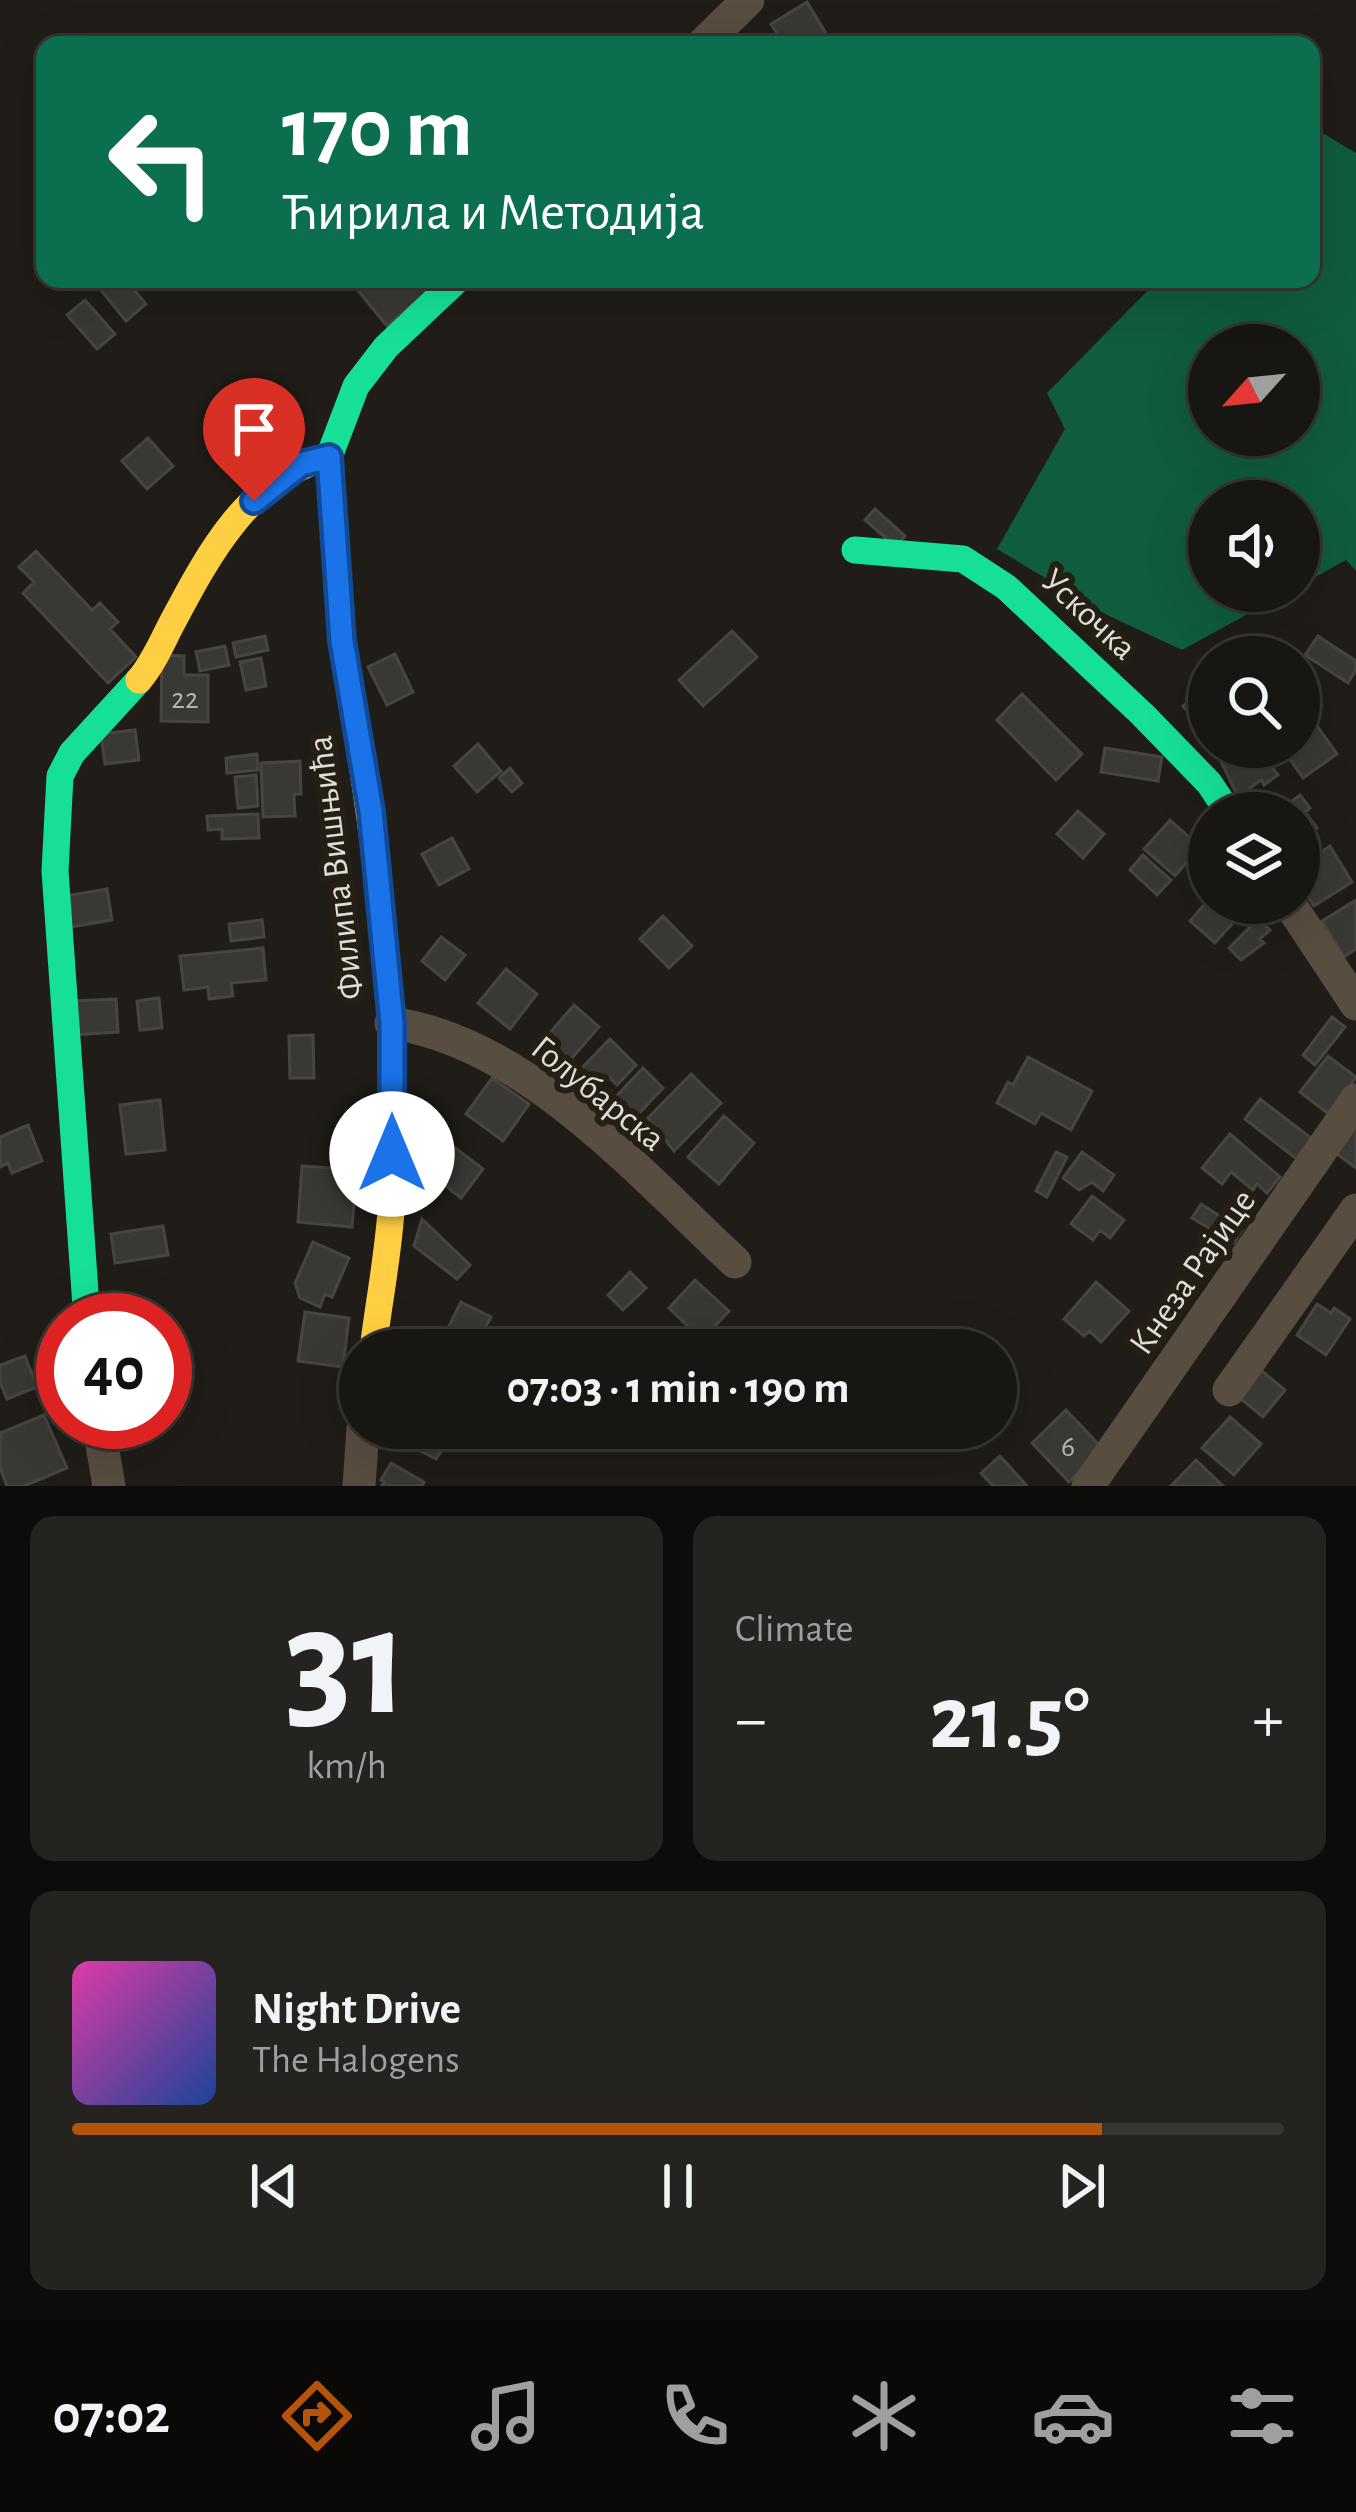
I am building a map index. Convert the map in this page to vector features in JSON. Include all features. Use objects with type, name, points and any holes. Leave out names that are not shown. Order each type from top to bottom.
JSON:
[{"type":"street","points":[[710,36],[748,0]]},
{"type":"street","name":"Филипа Вишњића","points":[[376,1329],[392,1197],[392,1023],[371,811],[342,641],[329,457],[356,386],[386,346],[448,288]]},
{"type":"street","points":[[85,1293],[55,871],[60,776],[80,743],[144,675],[232,521],[280,478],[316,458],[329,457]]},
{"type":"street","name":"Ускочка","points":[[855,550],[891,556],[946,556],[994,578],[1142,714],[1215,792]]},
{"type":"street","points":[[1302,924],[1356,1004]]},
{"type":"street","name":"Голубарска","points":[[392,1023],[430,1030],[516,1071],[607,1143],[735,1262]]},
{"type":"street","name":"Кнеза Рајице","points":[[1088,1486],[1356,1100]]},
{"type":"street","points":[[1229,1390],[1356,1210]]},
{"type":"street","points":[[103,1449],[109,1486]]},
{"type":"street","points":[[359,1486],[362,1449]]},
{"type":"green space","points":[[1320,131],[1356,153],[1356,571],[1346,560],[1320,574],[1320,480],[1188,480],[1188,612],[1252,612],[1208,636],[1188,636],[1188,647],[1182,650],[1107,615],[997,549],[1065,429],[1047,393],[1150,288],[1320,288]]},
{"type":"building","points":[[807,2],[828,36],[778,36],[771,24]]},
{"type":"building","points":[[133,288],[146,304],[126,321],[100,289]]},
{"type":"building","points":[[356,288],[424,288],[427,292],[387,326]]},
{"type":"building","points":[[85,300],[115,334],[97,349],[67,315]]},
{"type":"building","points":[[148,438],[173,466],[147,489],[122,461]]},
{"type":"building","points":[[875,509],[905,536],[896,547],[865,520]]},
{"type":"building","points":[[36,551],[92,610],[100,603],[118,622],[110,629],[136,657],[108,683],[23,593],[34,582],[19,567]]},
{"type":"building","points":[[732,631],[757,657],[703,706],[679,680]]},
{"type":"building","points":[[265,636],[268,650],[236,657],[233,643]]},
{"type":"building","points":[[1320,637],[1356,661],[1348,683],[1320,665]]},
{"type":"building","points":[[225,646],[229,665],[200,671],[196,652]]},
{"type":"building","points":[[395,654],[413,692],[387,705],[368,667]]},
{"type":"building","points":[[162,655],[184,656],[184,675],[208,675],[208,722],[161,721]]},
{"type":"building","points":[[261,658],[266,686],[246,690],[240,662]]},
{"type":"building","points":[[1022,694],[1082,754],[1056,780],[997,720]]},
{"type":"building","points":[[135,730],[139,760],[105,764],[101,734]]},
{"type":"building","points":[[1320,730],[1337,754],[1320,766]]},
{"type":"building","points":[[478,744],[501,771],[477,792],[454,766]]},
{"type":"building","points":[[1105,748],[1162,757],[1158,781],[1101,772]]},
{"type":"building","points":[[257,754],[258,770],[227,773],[226,758]]},
{"type":"building","points":[[300,761],[301,794],[294,794],[295,816],[263,817],[261,763]]},
{"type":"building","points":[[510,768],[522,783],[512,792],[499,778]]},
{"type":"building","points":[[1224,768],[1273,768],[1278,775],[1264,785],[1261,780],[1245,792],[1236,792]]},
{"type":"building","points":[[1296,768],[1317,768],[1303,778]]},
{"type":"building","points":[[256,775],[258,806],[238,808],[235,777]]},
{"type":"building","points":[[1078,811],[1104,834],[1083,858],[1057,834]]},
{"type":"building","points":[[258,814],[259,838],[222,839],[222,829],[208,830],[207,816]]},
{"type":"building","points":[[1170,820],[1188,836],[1188,861],[1175,876],[1144,849]]},
{"type":"building","points":[[452,838],[469,869],[439,885],[422,854]]},
{"type":"building","points":[[1330,846],[1352,882],[1320,902],[1320,852]]},
{"type":"building","points":[[1143,855],[1171,880],[1157,895],[1130,870]]},
{"type":"building","points":[[107,889],[112,920],[71,927],[66,896]]},
{"type":"building","points":[[1356,900],[1356,949],[1344,957],[1322,921]]},
{"type":"building","points":[[663,916],[692,946],[669,968],[640,939]]},
{"type":"building","points":[[262,920],[264,937],[231,941],[229,924]]},
{"type":"building","points":[[1193,924],[1232,924],[1215,943]]},
{"type":"building","points":[[1253,924],[1270,930],[1260,939],[1264,943],[1241,960],[1229,948]]},
{"type":"building","points":[[441,937],[465,955],[445,980],[422,961]]},
{"type":"building","points":[[263,948],[266,980],[231,983],[233,996],[209,999],[208,987],[184,990],[180,956]]},
{"type":"building","points":[[506,969],[537,994],[510,1029],[478,1003]]},
{"type":"building","points":[[159,998],[162,1028],[140,1030],[137,1001]]},
{"type":"building","points":[[116,999],[118,1032],[74,1035],[73,1001]]},
{"type":"building","points":[[574,1005],[599,1027],[559,1073],[534,1051]]},
{"type":"building","points":[[1332,1017],[1345,1027],[1315,1065],[1303,1055]]},
{"type":"building","points":[[313,1035],[314,1078],[290,1078],[289,1036]]},
{"type":"building","points":[[610,1039],[636,1065],[617,1085],[610,1078],[593,1095],[574,1076]]},
{"type":"building","points":[[1328,1056],[1356,1077],[1330,1115],[1300,1092]]},
{"type":"building","points":[[1028,1057],[1092,1091],[1071,1130],[1041,1113],[1035,1124],[997,1103]]},
{"type":"building","points":[[643,1068],[663,1088],[630,1123],[609,1104]]},
{"type":"building","points":[[691,1074],[721,1103],[674,1151],[648,1118]]},
{"type":"building","points":[[492,1078],[529,1104],[503,1141],[466,1114]]},
{"type":"building","points":[[1260,1099],[1315,1141],[1299,1161],[1245,1119]]},
{"type":"building","points":[[160,1100],[165,1150],[126,1154],[120,1105]]},
{"type":"building","points":[[724,1116],[754,1143],[719,1184],[688,1157]]},
{"type":"building","points":[[1356,1116],[1356,1168],[1332,1150]]},
{"type":"building","points":[[28,1125],[42,1161],[12,1173],[8,1163],[0,1167],[0,1137]]},
{"type":"building","points":[[1230,1134],[1280,1177],[1267,1193],[1257,1184],[1253,1190],[1231,1172],[1222,1184],[1202,1168]]},
{"type":"building","points":[[454,1147],[483,1169],[461,1198],[432,1175]]},
{"type":"building","points":[[1056,1152],[1067,1157],[1047,1197],[1036,1191]]},
{"type":"building","points":[[1082,1152],[1114,1175],[1103,1191],[1092,1182],[1079,1190],[1063,1178]]},
{"type":"building","points":[[302,1166],[357,1170],[352,1227],[298,1222]]},
{"type":"building","points":[[1092,1196],[1124,1220],[1110,1238],[1100,1230],[1093,1240],[1071,1224]]},
{"type":"building","points":[[1201,1204],[1242,1230],[1234,1243],[1192,1218]]},
{"type":"building","points":[[422,1219],[470,1265],[457,1279],[414,1246]]},
{"type":"building","points":[[163,1226],[168,1255],[115,1263],[111,1234]]},
{"type":"building","points":[[313,1242],[349,1258],[332,1297],[325,1294],[320,1307],[300,1298],[295,1283]]},
{"type":"building","points":[[630,1272],[646,1288],[623,1310],[608,1295]]},
{"type":"building","points":[[695,1280],[729,1311],[712,1329],[691,1329],[669,1308]]},
{"type":"building","points":[[1096,1282],[1129,1311],[1101,1342],[1089,1331],[1084,1336],[1064,1319]]},
{"type":"building","points":[[461,1302],[491,1317],[485,1329],[448,1329]]},
{"type":"building","points":[[1317,1304],[1350,1319],[1326,1355],[1297,1335]]},
{"type":"building","points":[[305,1312],[349,1318],[348,1329],[339,1329],[339,1366],[298,1361]]},
{"type":"building","points":[[25,1356],[36,1387],[7,1399],[0,1365]]},
{"type":"building","points":[[1258,1368],[1285,1390],[1263,1417],[1236,1395]]},
{"type":"building","points":[[1066,1410],[1103,1449],[1069,1482],[1032,1443]]},
{"type":"building","points":[[1230,1417],[1261,1444],[1234,1475],[1202,1448]]},
{"type":"building","points":[[36,1418],[36,1449],[59,1449],[67,1468],[24,1486],[7,1486],[0,1468],[0,1433]]},
{"type":"building","points":[[417,1449],[443,1449],[436,1459]]},
{"type":"building","points":[[1000,1456],[1027,1486],[993,1486],[981,1473]]},
{"type":"building","points":[[1196,1460],[1223,1486],[1171,1486]]},
{"type":"building","points":[[391,1463],[424,1482],[422,1486],[382,1486]]},
{"type":"traffic: fast","points":[[349,685],[329,457],[356,386],[386,347],[448,288]]},
{"type":"traffic: fast","points":[[855,550],[963,559],[1006,587],[1142,714],[1215,792]]},
{"type":"traffic: fast","points":[[85,1293],[55,871],[60,776],[72,753],[139,680]]},
{"type":"traffic: slow","points":[[139,680],[200,571],[234,522],[276,482],[329,457]]},
{"type":"traffic: slow","points":[[349,685],[377,875],[393,1067],[391,1214],[376,1329]]},
{"type":"route","points":[[254,501],[301,464],[329,457],[342,641],[371,811],[392,1023],[392,1154]]}]
